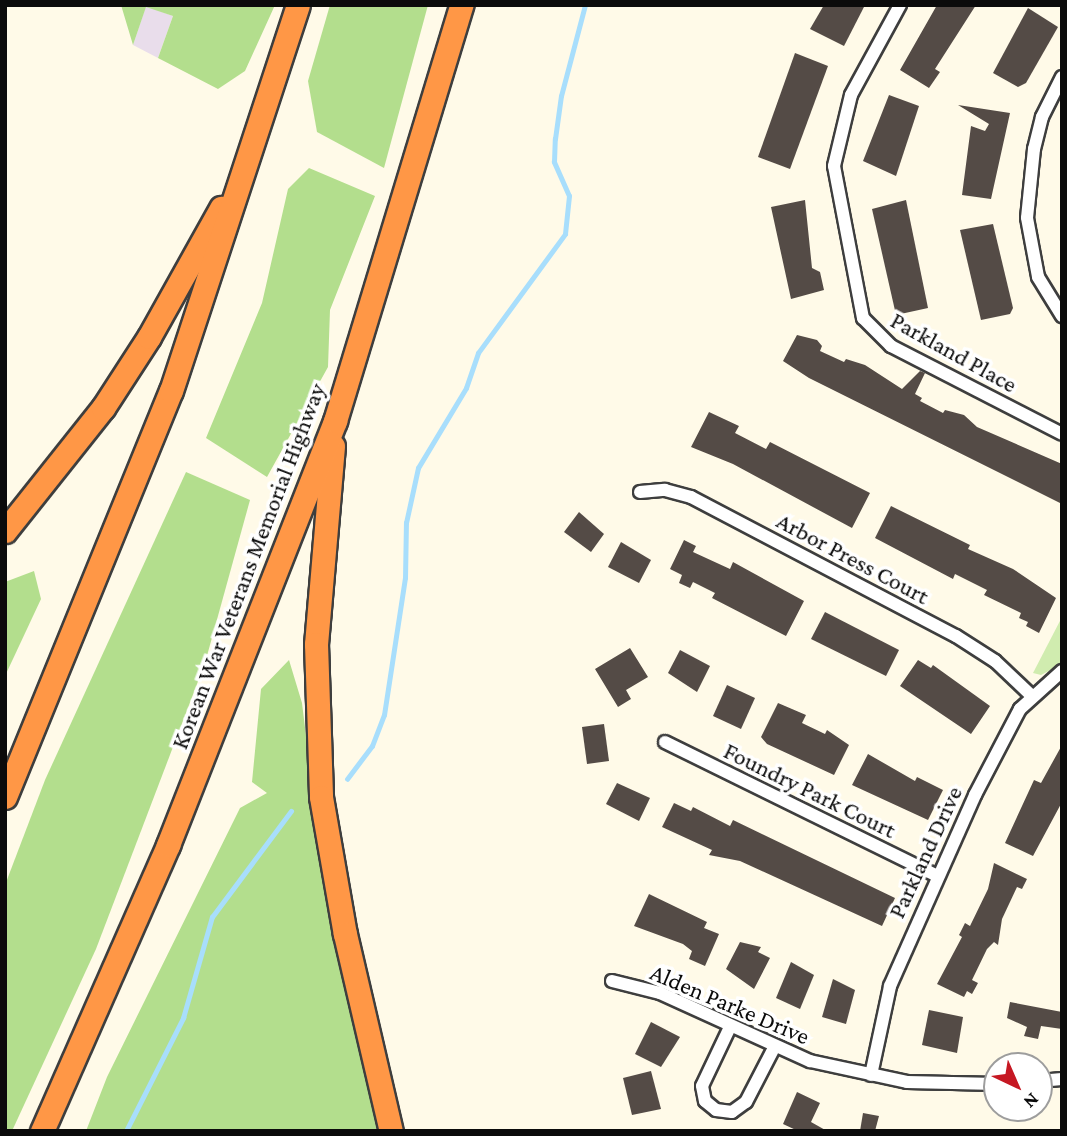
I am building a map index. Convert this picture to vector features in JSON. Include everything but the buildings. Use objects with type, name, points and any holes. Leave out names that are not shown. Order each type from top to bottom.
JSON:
[{"type":"highway","points":[[5,797],[166,404],[298,5]]},
{"type":"highway","name":"Korean War Veterans Memorial Highway","points":[[42,1131],[168,845],[335,421],[461,5]]},
{"type":"highway","points":[[5,531],[103,408],[136,357],[251,153]]},
{"type":"highway","points":[[335,421],[316,644],[321,797],[343,921],[391,1131]]},
{"type":"street","name":"Parkland Place","points":[[900,5],[851,95],[834,166],[863,318],[891,346],[1062,434]]},
{"type":"street","points":[[1062,76],[1042,117],[1034,149],[1027,218],[1038,277],[1062,316]]},
{"type":"street","name":"Arbor Press Court","points":[[640,492],[678,491],[715,510],[956,636],[995,661],[1032,696]]},
{"type":"street","name":"Parkland Drive","points":[[871,1074],[890,986],[937,876],[1004,733],[1032,696],[1062,671]]},
{"type":"street","name":"Foundry Park Court","points":[[665,741],[937,876]]},
{"type":"street","name":"Alden Parke Drive","points":[[612,981],[645,987],[774,1048],[871,1074],[949,1086],[983,1085]]},
{"type":"street","points":[[730,1027],[702,1086],[705,1101],[716,1110],[732,1111],[746,1102],[774,1048]]},
{"type":"shaded area","points":[[146,6],[173,16],[158,58],[133,45]]},
{"type":"green space","points":[[121,5],[275,5],[245,71],[218,89],[158,58],[173,16],[146,7],[133,45]]},
{"type":"green space","points":[[330,5],[428,5],[384,168],[317,132],[308,81]]},
{"type":"green space","points":[[309,168],[375,196],[330,310],[328,367],[267,477],[206,438],[262,303],[288,189]]},
{"type":"green space","points":[[186,472],[250,500],[205,663],[96,949],[12,1131],[5,1131],[5,885],[45,780]]},
{"type":"green space","points":[[34,571],[41,599],[5,676],[5,582]]},
{"type":"green space","points":[[1062,617],[1062,664],[1041,675],[1033,673]]},
{"type":"green space","points":[[289,660],[302,703],[327,907],[379,1131],[86,1131],[107,1077],[240,808],[267,793],[252,782],[261,689]]},
{"type":"waterway","points":[[347,779],[372,746],[384,715],[405,578],[406,523],[418,468],[466,388],[478,353],[565,234],[569,196],[554,162],[555,139],[561,96],[585,5]]},
{"type":"waterway","points":[[126,1131],[183,1018],[212,917],[291,811]]}]
